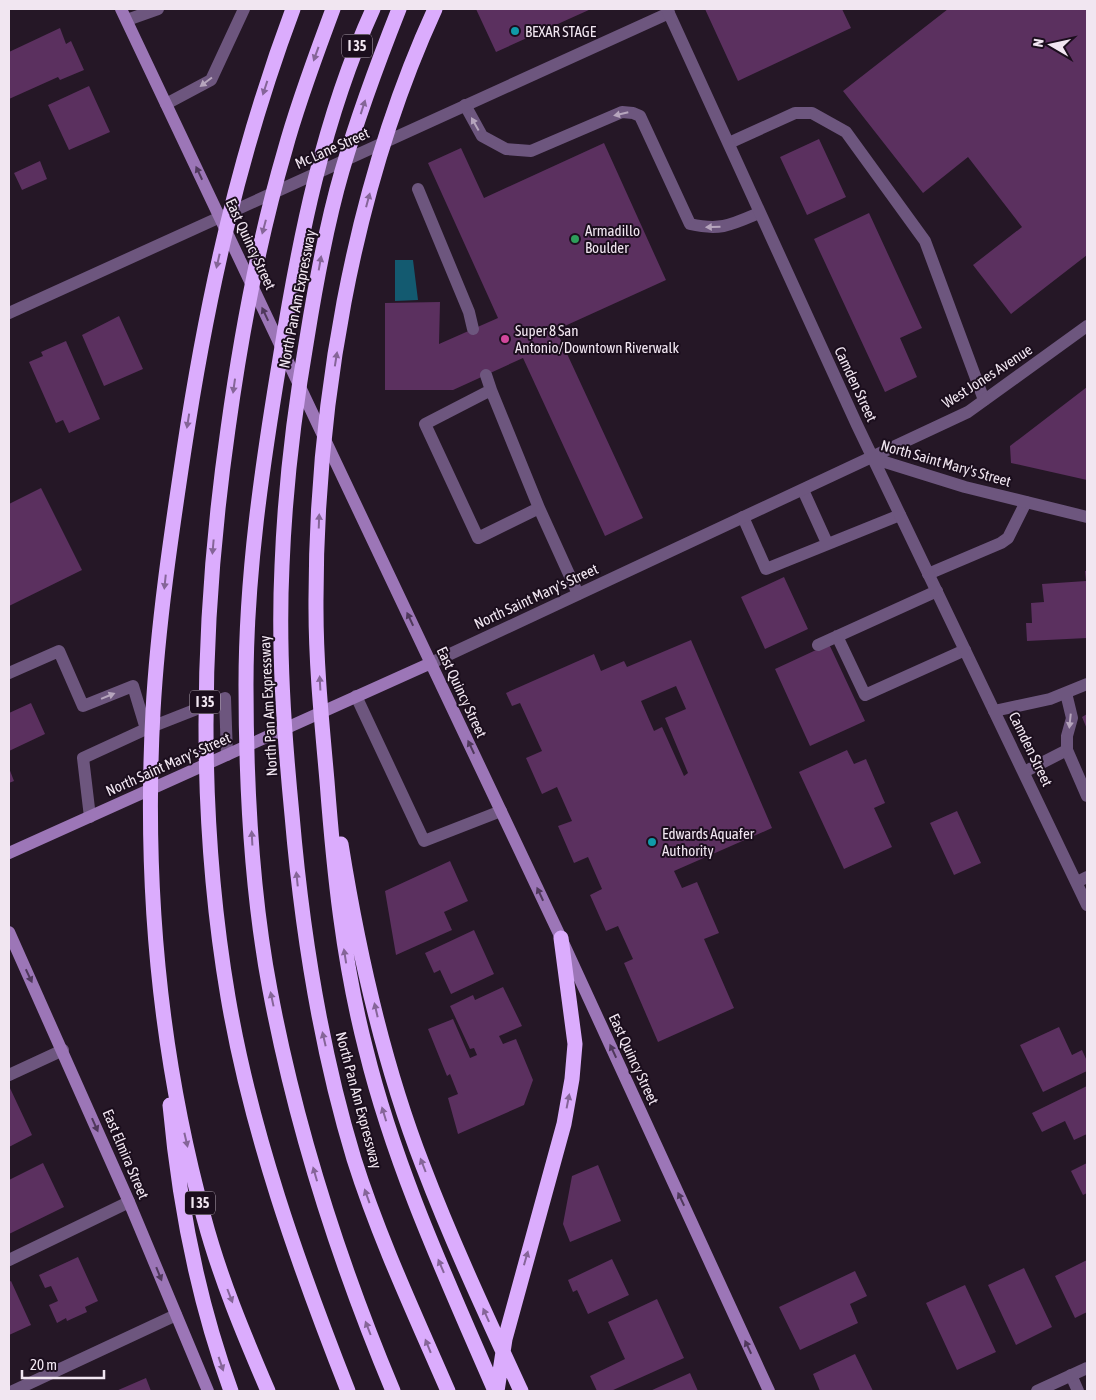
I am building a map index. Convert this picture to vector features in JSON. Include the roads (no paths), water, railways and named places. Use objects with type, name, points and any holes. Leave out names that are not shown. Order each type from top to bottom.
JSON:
[{"type":"highway","name":"I 35","points":[[268,1391],[228,1292],[204,1218],[184,1132],[162,1006],[155,932],[151,771],[155,690],[168,555],[209,300],[252,128],[293,9]]},
{"type":"highway","name":"I 35","points":[[333,9],[285,148],[261,238],[246,312],[214,536],[208,598],[204,699],[209,830],[214,898],[228,998],[264,1151],[308,1288],[348,1391]]},
{"type":"highway","name":"North Pan Am Expressway","points":[[373,9],[342,84],[312,189],[283,339],[265,447],[251,579],[246,692],[247,758],[255,886],[269,986],[302,1131],[351,1283],[393,1390]]},
{"type":"highway","name":"North Pan Am Expressway","points":[[399,9],[342,172],[322,254],[311,311],[293,431],[282,569],[282,679],[298,885],[318,1014],[355,1162],[376,1220],[448,1391]]},
{"type":"highway","points":[[435,9],[421,39],[391,120],[366,203],[348,289],[327,416],[320,492],[316,610],[323,732],[341,926],[346,962],[366,1052],[394,1146],[426,1230],[496,1391]]},
{"type":"highway","points":[[323,732],[349,891],[382,1036],[396,1086],[422,1165],[521,1391]]},
{"type":"highway","points":[[496,1391],[505,1338],[564,1124],[572,1079],[575,1044],[561,938]]},
{"type":"highway","points":[[162,1006],[174,1148],[195,1274],[231,1391]]},
{"type":"main road","name":"East Quincy Street","points":[[124,15],[561,938],[769,1391]]},
{"type":"main road","name":"North Saint Mary's Street","points":[[9,853],[431,663]]},
{"type":"main road","name":"East Elmira Street","points":[[9,932],[129,1202],[208,1391]]},
{"type":"street","points":[[124,15],[158,9]]},
{"type":"street","points":[[166,104],[211,80],[244,9]]},
{"type":"street","name":"Mc Lane Street","points":[[9,313],[668,11]]},
{"type":"street","name":"Camden Street","points":[[668,11],[872,458],[994,712],[1082,880],[1087,905]]},
{"type":"street","points":[[465,105],[482,136],[506,149],[531,150],[622,112],[633,113],[640,116],[690,224],[710,228],[730,225],[759,213]]},
{"type":"street","points":[[729,142],[794,113],[812,113],[846,132],[925,241],[984,400]]},
{"type":"street","points":[[418,189],[469,312],[473,329]]},
{"type":"street","name":"West Jones Avenue","points":[[872,458],[968,412],[1087,326]]},
{"type":"street","points":[[486,374],[539,508],[578,594]]},
{"type":"street","points":[[492,390],[426,424],[478,538],[539,508]]},
{"type":"street","name":"North Saint Mary's Street","points":[[431,663],[872,458],[965,487],[1087,518]]},
{"type":"street","points":[[803,490],[828,543]]},
{"type":"street","points":[[928,574],[1001,543],[1008,538],[1026,502]]},
{"type":"street","points":[[744,517],[766,569],[900,515]]},
{"type":"street","points":[[818,645],[937,591]]},
{"type":"street","points":[[837,636],[865,695],[965,650]]},
{"type":"street","points":[[9,673],[59,651],[83,706],[133,686],[146,729]]},
{"type":"street","points":[[994,712],[1050,699],[1087,684]]},
{"type":"street","points":[[1066,693],[1072,718],[1067,736],[1067,750],[1087,796]]},
{"type":"street","points":[[356,696],[424,842],[501,811]]},
{"type":"street","points":[[90,817],[83,758],[146,729],[225,698],[227,755]]},
{"type":"street","points":[[1024,772],[1067,750]]},
{"type":"street","points":[[9,1075],[63,1050]]},
{"type":"street","points":[[9,1260],[129,1202]]},
{"type":"street","points":[[13,1391],[176,1315]]},
{"type":"street","points":[[1037,1391],[1087,1368]]},
{"type":"street","points":[[1071,1375],[1078,1391]]},
{"type":"water","points":[[395,260],[413,260],[418,300],[395,301]]},
{"type":"place","name":"BEXAR STAGE","points":[[515,31]]},
{"type":"place","name":"Armadillo Boulder","points":[[575,239]]},
{"type":"place","name":"Super 8 San Antonio/Downtown Riverwalk","points":[[505,339]]},
{"type":"place","name":"Edwards Aquafer Authority","points":[[652,842]]}]
